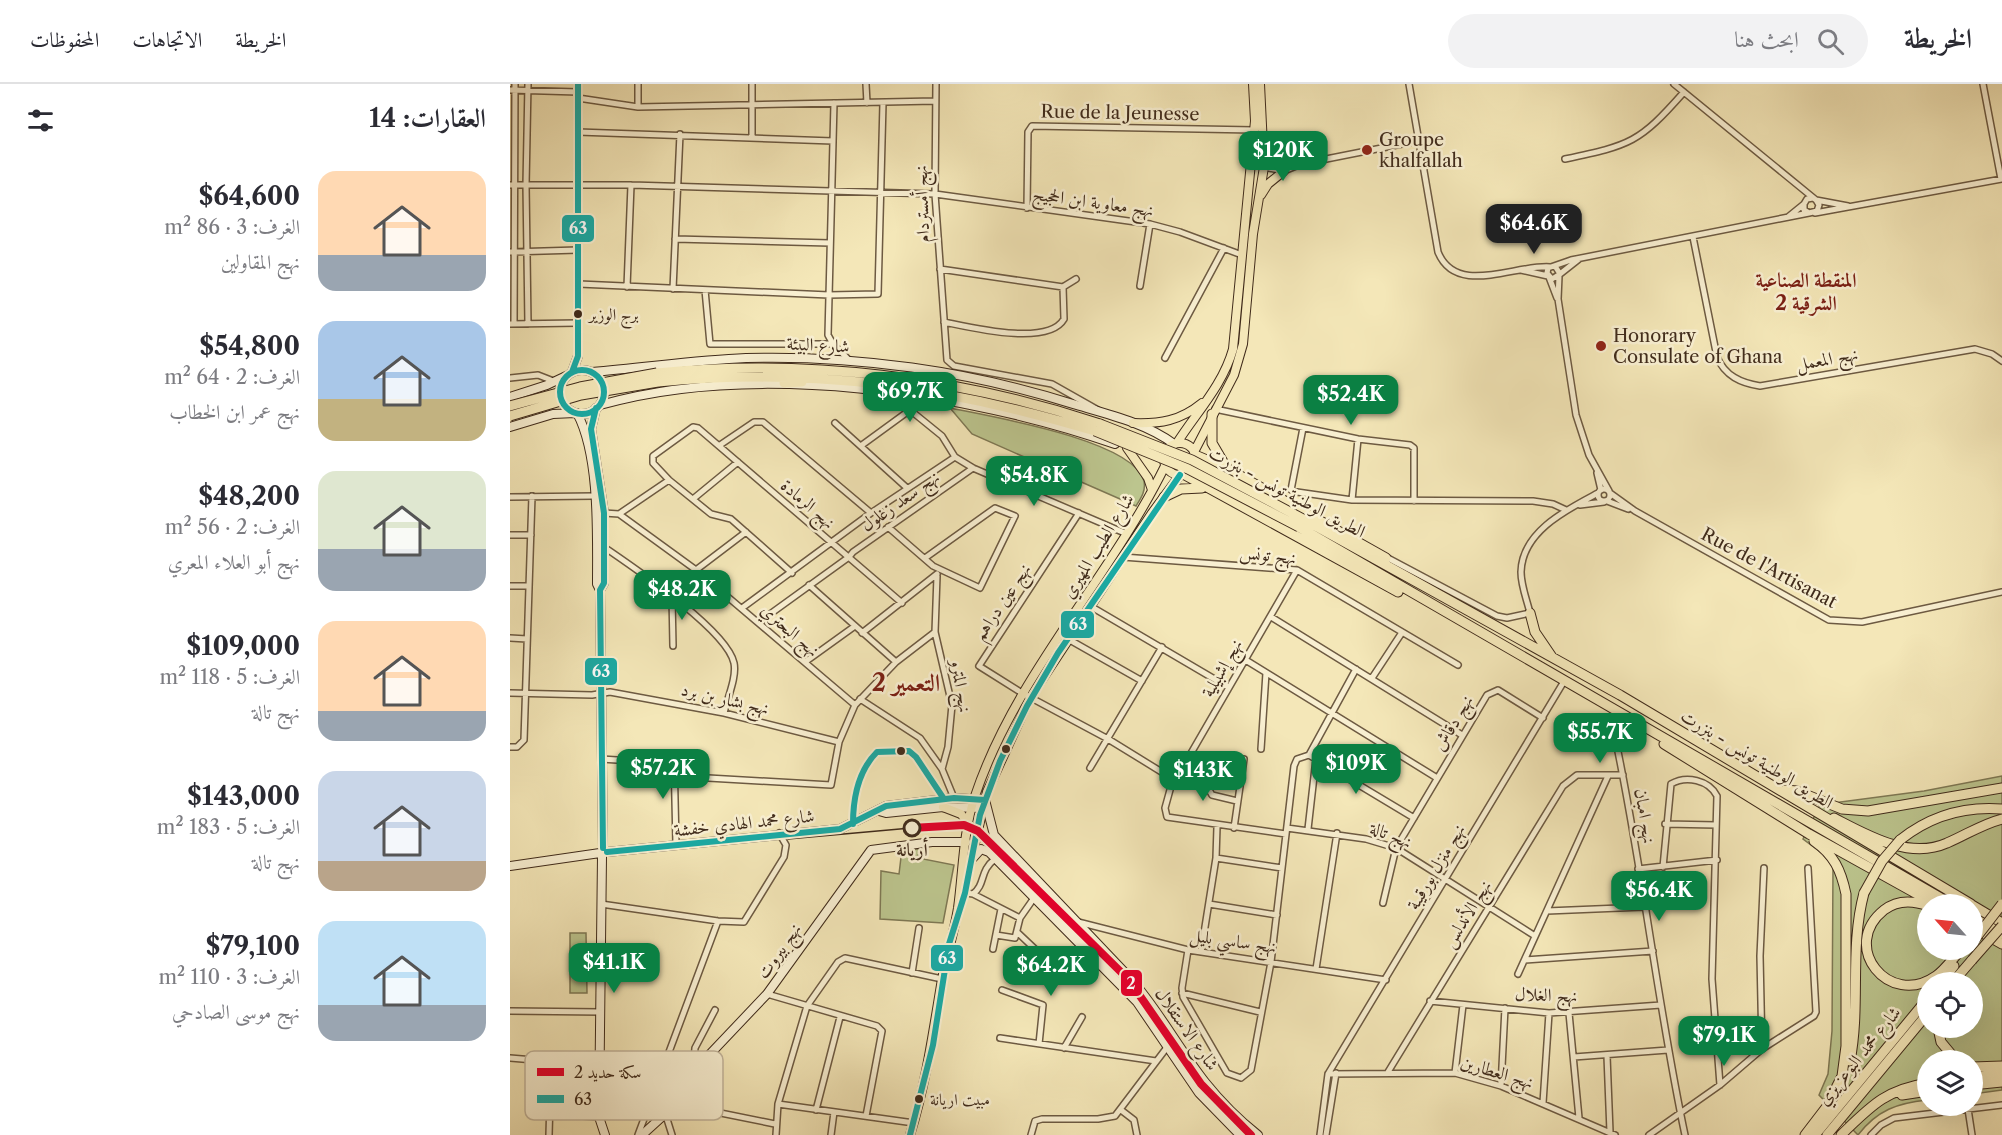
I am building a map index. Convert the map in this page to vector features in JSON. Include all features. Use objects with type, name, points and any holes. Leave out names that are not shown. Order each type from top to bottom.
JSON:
[{"type":"highway","name":"الطريق الوطنية تونس - بنزرت","points":[[510,406],[580,387],[746,368],[863,372],[961,388],[1055,409],[1098,427],[1192,460],[1564,682],[1934,894]]},
{"type":"highway","name":"الطريق الوطنية تونس - بنزرت","points":[[510,416],[581,395],[658,377],[756,376],[842,379],[960,397],[1098,427]]},
{"type":"highway","points":[[784,383],[842,379]]},
{"type":"highway","points":[[1213,412],[1212,443],[1228,469]]},
{"type":"highway","points":[[1195,453],[1376,551],[1449,598]]},
{"type":"highway","points":[[1183,475],[1396,591],[1452,616]]},
{"type":"highway","points":[[1164,497],[1181,489],[1195,486],[1210,490]]},
{"type":"highway","name":"الطريق الوطنية تونس - بنزرت","points":[[1301,523],[1449,598],[1555,661],[1620,695],[1954,894]]},
{"type":"highway","points":[[1530,613],[1539,639],[1555,661]]},
{"type":"highway","points":[[1644,728],[1688,760],[1809,834],[1917,894]]},
{"type":"highway","points":[[1782,790],[1797,791],[1842,809],[1868,811],[2002,788]]},
{"type":"highway","points":[[1811,808],[1885,842],[1914,848],[1946,844],[1987,823],[2002,819]]},
{"type":"highway","points":[[1805,1135],[1842,1086],[1853,1044],[1856,938],[1864,893],[1882,861],[1900,840],[1916,827],[1947,814],[1966,810],[2002,809]]},
{"type":"highway","points":[[1809,834],[1833,857],[1841,873],[1846,894],[1846,1047],[1842,1076],[1826,1108]]},
{"type":"highway","points":[[1917,904],[1906,902],[1890,905],[1879,915],[1868,931],[1866,940],[1869,959],[1877,973],[1896,984],[1914,985],[1936,976],[1959,960]]},
{"type":"highway","points":[[1983,924],[2002,903]]},
{"type":"highway","points":[[1983,928],[2002,903]]},
{"type":"highway","name":"الطريق الوطنية تونس - بنزرت","points":[[1983,913],[2002,928]]},
{"type":"highway","points":[[1983,921],[2002,928]]},
{"type":"highway","points":[[1983,942],[2002,928]]},
{"type":"highway","points":[[1983,933],[2002,944]]},
{"type":"highway","points":[[1950,972],[1961,960]]},
{"type":"highway","name":"شارع محمد البوعزيزي","points":[[1815,1135],[1917,1011]]},
{"type":"highway","name":"شارع محمد البوعزيزي","points":[[1827,1135],[1917,1026]]},
{"type":"highway","points":[[1983,1067],[2002,1066]]},
{"type":"highway","points":[[1983,1076],[2002,1074]]},
{"type":"highway","points":[[1983,1084],[2002,1082]]},
{"type":"highway","points":[[1841,1135],[1877,1102],[1899,1089],[1917,1085]]},
{"type":"highway","points":[[1877,1102],[1917,1092]]},
{"type":"main road","points":[[1253,84],[1255,144],[1264,167]]},
{"type":"main road","points":[[1254,130],[1233,349],[1225,370],[1209,397],[1175,444],[1165,453],[1165,466],[1171,473],[1183,475],[1195,464],[1195,453],[1213,412],[1234,375],[1243,344],[1257,204],[1264,167],[1260,84]]},
{"type":"main road","points":[[1257,204],[1268,184],[1284,171]]},
{"type":"main road","points":[[1133,423],[1169,422],[1192,411],[1209,397]]},
{"type":"main road","points":[[1175,444],[1187,444],[1195,453]]},
{"type":"main road","points":[[1127,448],[1152,490]]},
{"type":"main road","name":"شارع الطيب المهيري","points":[[910,1135],[934,1034],[942,979],[958,908],[966,893],[970,862],[984,804],[1003,752],[1026,695],[1067,638],[1165,466]]},
{"type":"main road","name":"شارع الطيب المهيري","points":[[966,893],[966,842],[973,802],[994,748],[1086,604],[1123,557],[1164,497],[1183,475]]},
{"type":"main road","points":[[943,807],[961,814],[969,825]]},
{"type":"street","points":[[638,84],[638,107]]},
{"type":"street","points":[[752,84],[752,137]]},
{"type":"street","points":[[866,84],[867,103]]},
{"type":"street","name":"نهج أمستردام","points":[[936,84],[935,194],[949,364],[1052,384],[1086,401],[1100,412]]},
{"type":"street","points":[[1408,84],[1438,252],[1446,266],[1471,277],[1553,266],[1581,258],[1812,213],[2001,179],[1983,84]]},
{"type":"street","points":[[1674,84],[1814,199],[1818,208],[1812,213]]},
{"type":"street","points":[[528,87],[526,186],[528,324]]},
{"type":"street","points":[[578,322],[512,324],[514,88],[578,91],[638,107],[936,101]]},
{"type":"street","points":[[578,91],[578,356],[560,388],[560,396],[563,403],[576,413],[586,431],[594,496],[597,584],[600,590],[603,692],[601,1051]]},
{"type":"street","points":[[1565,159],[1628,144],[1655,125],[1684,92]]},
{"type":"street","points":[[834,103],[828,334],[833,344],[850,361]]},
{"type":"street","points":[[579,285],[829,295],[878,294],[883,103]]},
{"type":"street","name":"Rue de la Jeunesse","points":[[1027,208],[1028,132],[1032,126],[1254,130]]},
{"type":"street","points":[[578,132],[833,141]]},
{"type":"street","points":[[673,289],[680,134]]},
{"type":"street","points":[[1264,140],[1281,158],[1301,164]]},
{"type":"street","points":[[1264,167],[1284,171],[1301,164],[1417,141]]},
{"type":"street","name":"نهج معاوية ابن الحجيج","points":[[512,186],[631,186],[935,194],[1150,224],[1242,255]]},
{"type":"street","points":[[627,287],[631,186]]},
{"type":"street","points":[[1800,187],[1804,210],[1812,213]]},
{"type":"street","points":[[1787,218],[1804,202],[1814,199],[1853,207]]},
{"type":"street","points":[[1140,286],[1150,224]]},
{"type":"street","name":"نهج المعمل","points":[[1693,237],[1717,357],[1724,370],[1738,380],[1760,386],[1974,349],[1992,354],[2002,360]]},
{"type":"street","points":[[675,239],[830,243]]},
{"type":"street","points":[[1165,358],[1224,248]]},
{"type":"street","points":[[512,252],[578,250]]},
{"type":"street","points":[[1519,269],[1549,276],[1559,275],[1581,258]]},
{"type":"street","points":[[1553,266],[1559,275]]},
{"type":"street","points":[[1549,276],[1553,266]]},
{"type":"street","points":[[940,269],[1063,287],[1076,279]]},
{"type":"street","name":"Rue de l'Artisanat","points":[[1559,275],[1558,299],[1576,415],[1585,445],[1610,492],[1635,512],[1829,620],[1862,622],[2002,592]]},
{"type":"street","name":"Rue de l'Artisanat","points":[[1549,276],[1558,299]]},
{"type":"street","points":[[944,322],[1005,333],[1024,333],[1055,327],[1064,319],[1063,287]]},
{"type":"street","points":[[705,290],[710,344],[833,344]]},
{"type":"street","points":[[578,356],[603,383],[604,390],[591,429],[604,513],[604,582],[600,590]]},
{"type":"street","name":"شارع البيئة","points":[[590,371],[747,358],[850,361],[961,376],[1059,399],[1133,423],[1162,435],[1175,444]]},
{"type":"street","points":[[510,397],[556,381],[569,374],[590,371]]},
{"type":"street","points":[[510,378],[538,375],[556,381]]},
{"type":"street","points":[[510,427],[553,414],[591,412],[598,406],[660,391],[706,385],[784,383],[880,392],[959,404],[1051,425],[1127,448],[1165,466]]},
{"type":"street","points":[[862,445],[910,410],[942,436],[955,457],[973,468],[1126,534]]},
{"type":"street","points":[[1213,412],[1358,439],[1412,446],[1414,501]]},
{"type":"street","points":[[720,445],[754,422],[763,422],[871,513]]},
{"type":"street","points":[[835,423],[907,488]]},
{"type":"street","name":"نهج الرمادة","points":[[669,480],[653,463],[653,456],[696,427],[720,445],[902,603]]},
{"type":"street","points":[[1291,490],[1303,428]]},
{"type":"street","points":[[1352,500],[1358,439]]},
{"type":"street","name":"نهج سعد زغلول","points":[[742,608],[871,513],[955,457]]},
{"type":"street","points":[[693,499],[738,462]]},
{"type":"street","name":"Rue de l'Artisanat","points":[[1595,465],[1600,500],[1635,512]]},
{"type":"street","name":"نهج سعد زغلول","points":[[759,622],[973,468]]},
{"type":"street","points":[[604,513],[619,514],[669,480],[711,514],[731,519],[792,573]]},
{"type":"street","points":[[1278,497],[1291,490],[1352,500],[1533,501],[1553,504],[1566,510]]},
{"type":"street","points":[[1376,551],[1497,616],[1508,618],[1530,613],[1521,572],[1527,552],[1542,529],[1566,510],[1579,505],[1600,491],[1610,492],[1606,502],[1579,505]]},
{"type":"street","points":[[510,747],[517,747],[524,740],[532,496]]},
{"type":"street","points":[[510,497],[594,496]]},
{"type":"street","points":[[888,527],[925,558],[938,573],[980,588],[1015,516],[996,508],[925,558]]},
{"type":"street","name":"نهج عين دراهم","points":[[1026,695],[981,669],[980,663],[1080,513]]},
{"type":"street","name":"نهج البحتري","points":[[619,514],[696,570],[855,705]]},
{"type":"street","points":[[696,570],[746,532]]},
{"type":"street","points":[[510,535],[531,536]]},
{"type":"street","points":[[604,547],[672,596],[730,652],[734,670],[724,713]]},
{"type":"street","name":"نهج تونس","points":[[1123,557],[1297,570],[1401,634],[1458,665]]},
{"type":"street","name":"نهج إشبيلية","points":[[1173,779],[1179,774],[1297,570]]},
{"type":"street","points":[[862,633],[938,573]]},
{"type":"street","name":"نهج المترو","points":[[938,573],[935,632],[952,705],[948,747],[942,769]]},
{"type":"street","points":[[809,585],[896,662]]},
{"type":"street","points":[[510,586],[529,586]]},
{"type":"street","points":[[672,596],[673,646]]},
{"type":"street","points":[[1086,604],[1228,687]]},
{"type":"street","points":[[1271,616],[1462,735]]},
{"type":"street","points":[[805,662],[855,626]]},
{"type":"street","points":[[674,776],[826,786],[833,783],[840,742],[855,705],[896,662],[935,632]]},
{"type":"street","points":[[1372,678],[1401,634]]},
{"type":"street","points":[[510,638],[528,639]]},
{"type":"street","points":[[1067,638],[1142,681]]},
{"type":"street","points":[[1090,768],[1162,647]]},
{"type":"street","points":[[1244,659],[1437,778]]},
{"type":"street","points":[[1188,950],[1182,993],[1227,1073],[1241,1078],[1251,1070],[1271,962],[1294,766],[1297,759],[1309,755],[1356,669]]},
{"type":"street","points":[[1261,749],[1266,673]]},
{"type":"street","name":"نهج منزل بورقيبة","points":[[1328,1074],[1564,682]]},
{"type":"street","name":"نهج دقاش","points":[[1383,903],[1396,848],[1462,735],[1492,691],[1498,690],[1543,718]]},
{"type":"street","name":"نهج بشار بن برد","points":[[510,693],[592,695],[603,692],[724,713],[840,742]]},
{"type":"street","points":[[1026,695],[1108,738],[1173,779]]},
{"type":"street","points":[[860,699],[920,738],[942,769],[954,798]]},
{"type":"street","name":"نهج امبان","points":[[1615,737],[1668,1050],[1685,1135]]},
{"type":"street","points":[[1309,755],[1414,818]]},
{"type":"street","points":[[674,756],[676,844]]},
{"type":"street","points":[[601,759],[633,761]]},
{"type":"street","points":[[1234,828],[1244,759]]},
{"type":"street","points":[[1308,829],[1316,759]]},
{"type":"street","points":[[1179,774],[1208,788],[1212,795],[1237,801]]},
{"type":"street","name":"نهج الأندلس","points":[[1388,1072],[1563,786],[1577,775],[1608,776]]},
{"type":"street","points":[[1518,974],[1608,776],[1623,775]]},
{"type":"street","name":"نهج تالة","points":[[1173,779],[1165,808],[1167,818],[1218,827],[1287,831],[1308,829],[1366,838],[1396,848],[1535,936]]},
{"type":"street","points":[[1663,867],[1669,788],[1674,781],[1697,780],[1710,787],[1717,796],[1712,979],[1720,1085]]},
{"type":"street","name":"شارع محمد الهادي خفشة","points":[[510,866],[603,852],[779,833],[840,829],[886,806],[954,798],[984,804]]},
{"type":"street","name":"شارع محمد الهادي خفشة","points":[[879,811],[886,813],[973,802]]},
{"type":"street","name":"شارع الاستقلال","points":[[984,804],[994,835],[1148,998],[1210,1089],[1231,1112],[1258,1135]]},
{"type":"street","points":[[1665,824],[1716,825]]},
{"type":"street","points":[[1201,952],[1216,858],[1218,827]]},
{"type":"street","points":[[601,904],[741,923],[747,919],[784,858],[786,845],[779,833]]},
{"type":"street","points":[[1316,969],[1337,833]]},
{"type":"street","name":"نهج بيروت","points":[[713,1051],[767,994],[872,850],[932,842],[966,842]]},
{"type":"street","points":[[966,893],[980,886],[985,868],[995,859],[981,849],[970,862]]},
{"type":"street","points":[[1216,858],[1282,868]]},
{"type":"street","name":"شارع الاستقلال","points":[[995,859],[1137,1002],[1199,1093],[1240,1135]]},
{"type":"street","points":[[1638,869],[1717,860]]},
{"type":"street","points":[[1762,1049],[1760,956],[1764,868]]},
{"type":"street","points":[[1649,1135],[1720,1085],[1762,1049],[1811,1019],[1816,1012],[1808,868]]},
{"type":"street","points":[[966,893],[1020,918]]},
{"type":"street","points":[[996,934],[1012,938],[1018,933],[1020,918],[1034,898]]},
{"type":"street","points":[[1209,904],[1277,915]]},
{"type":"street","points":[[1547,911],[1644,907]]},
{"type":"street","points":[[993,949],[1001,909]]},
{"type":"street","points":[[671,1051],[718,921]]},
{"type":"street","name":"نهج ساسي بليل","points":[[1078,922],[1188,950],[1386,980]]},
{"type":"street","points":[[912,973],[919,928]]},
{"type":"street","points":[[1018,933],[1036,950]]},
{"type":"street","points":[[1525,960],[1653,951]]},
{"type":"street","points":[[776,1135],[778,1104],[807,1006],[841,959],[942,979]]},
{"type":"street","points":[[1002,990],[1042,1005],[1039,1044]]},
{"type":"street","points":[[1182,993],[1260,1012]]},
{"type":"street","points":[[767,994],[877,1026],[882,1031],[866,1116]]},
{"type":"street","name":"نهج الغلال","points":[[1430,1001],[1549,1013],[1661,1005]]},
{"type":"street","points":[[1455,1073],[1463,1005]]},
{"type":"street","points":[[1500,1086],[1506,1008]]},
{"type":"street","points":[[695,1051],[714,1010]]},
{"type":"street","points":[[510,1011],[602,1012]]},
{"type":"street","points":[[1544,1103],[1549,1013]]},
{"type":"street","points":[[1569,1013],[1580,1118]]},
{"type":"street","points":[[816,1110],[840,1017]]},
{"type":"street","points":[[1064,1047],[1082,1017]]},
{"type":"street","points":[[1000,1038],[1156,1061]]},
{"type":"street","points":[[1031,1135],[1035,1121],[1042,1119],[1098,1119],[1115,1116],[1168,1046]]},
{"type":"street","points":[[1574,1057],[1668,1050]]},
{"type":"street","points":[[1607,1056],[1613,1134]]},
{"type":"street","points":[[510,1058],[525,1059]]},
{"type":"street","points":[[1326,1135],[1337,1075],[1333,1066]]},
{"type":"street","name":"نهج العطارين","points":[[1328,1074],[1455,1073],[1500,1086],[1580,1118],[1613,1134]]},
{"type":"street","points":[[1320,1135],[1328,1074]]},
{"type":"street","points":[[778,1104],[914,1123]]},
{"type":"street","points":[[1983,1107],[2002,1105]]},
{"type":"street","points":[[1121,1110],[1134,1120],[1137,1135]]},
{"type":"street","points":[[831,1135],[834,1112]]},
{"type":"street","points":[[723,1113],[775,1124]]},
{"type":"street","points":[[1871,1135],[1881,1125],[1894,1118],[1917,1115]]},
{"type":"street","points":[[1969,1116],[1972,1135]]},
{"type":"street","points":[[549,1135],[550,1120]]},
{"type":"street","points":[[599,1120],[606,1135]]},
{"type":"street","points":[[640,1135],[645,1120]]},
{"type":"street","name":"نهج بيروت","points":[[640,1135],[661,1120]]},
{"type":"street","points":[[667,1120],[672,1135]]},
{"type":"green space","points":[[950,408],[1057,432],[1115,453],[1134,466],[1144,481],[1143,494],[1136,506],[972,434]]},
{"type":"green space","points":[[2002,776],[2002,1090],[1983,1093],[1983,1050],[1917,1050],[1917,1102],[1889,1109],[1873,1119],[1858,1135],[1819,1095],[1828,1074],[1832,1031],[1833,867],[1823,854],[1803,839],[1823,799],[1833,803],[1924,791]]},
{"type":"green space","points":[[902,849],[919,849],[918,858],[954,865],[943,923],[880,919],[881,871],[899,874]]},
{"type":"green space","points":[[570,933],[586,933],[587,993],[570,993]]},
{"type":"tram line","points":[[788,839],[911,828]]},
{"type":"rail line","name":"2","points":[[911,828],[964,825],[978,831],[1129,980],[1201,1084],[1251,1135]]},
{"type":"transit line","name":"63","points":[[572,372],[578,356],[578,84]]},
{"type":"transit line","name":"63","points":[[582,370],[598,376],[604,392],[598,408],[582,414],[566,408],[560,392],[566,376],[582,370]]},
{"type":"transit line","name":"63","points":[[596,408],[591,429],[604,513],[604,583],[600,590],[603,848]]},
{"type":"transit line","name":"63","points":[[910,1135],[933,1045],[949,944],[965,893],[980,815],[1000,761],[1027,706],[1058,653],[1180,475]]},
{"type":"transit line","name":"63","points":[[853,824],[858,785],[865,768],[877,752],[909,751],[916,757],[944,799]]},
{"type":"transit line","name":"63","points":[[607,852],[840,829],[886,806],[954,798],[985,800]]},
{"type":"place","name":"Groupe khalfallah","points":[[1367,150]]},
{"type":"place","name":"برج الوزير","points":[[578,314]]},
{"type":"place","name":"Honorary Consulate of Ghana","points":[[1601,346]]},
{"type":"place","name":"أريانة","points":[[912,828]]},
{"type":"place","name":"مبيت اريانة","points":[[919,1099]]},
{"type":"district","name":"المنقطة الصناعية الشرقية 2","points":[[1806,292]]},
{"type":"district","name":"التعمير 2","points":[[906,683]]}]
